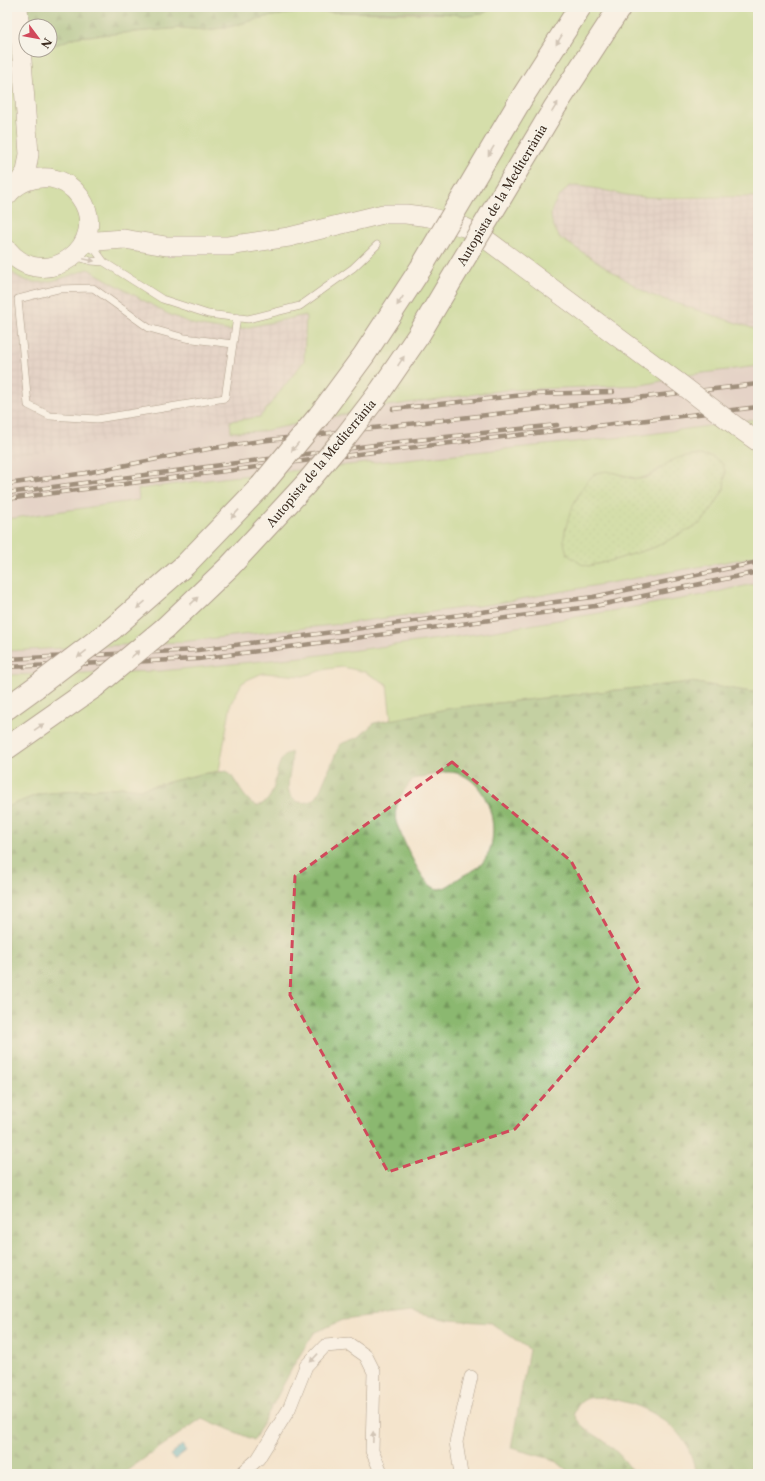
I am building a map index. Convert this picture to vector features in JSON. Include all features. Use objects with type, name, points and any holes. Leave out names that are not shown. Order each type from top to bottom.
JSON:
[{"type":"highway","points":[[7,708],[112,630],[185,565],[261,486],[320,416],[364,355],[421,268],[523,96],[580,7]]},
{"type":"highway","name":"Autopista de la Mediterrània","points":[[7,748],[94,687],[165,628],[230,566],[305,485],[346,436],[379,393],[418,336],[555,107],[620,7]]},
{"type":"street","points":[[9,194],[26,172],[29,154],[18,7]]},
{"type":"street","points":[[29,154],[45,178]]},
{"type":"street","points":[[7,249],[17,259],[25,264],[42,268],[59,265],[80,247],[87,234],[88,218],[83,200],[74,190],[63,182],[45,178],[29,180],[9,194]]},
{"type":"street","points":[[80,247],[124,239],[166,246],[228,246],[289,237],[383,214],[406,214],[449,222],[479,234],[497,246],[758,442]]},
{"type":"street","points":[[88,218],[124,239]]},
{"type":"street","points":[[242,1474],[258,1459],[289,1409],[306,1366],[325,1346],[349,1344],[366,1356],[374,1372],[372,1450],[382,1474]]},
{"type":"street","points":[[461,1474],[456,1442],[471,1377]]},
{"type":"lane","points":[[80,247],[96,251],[104,262],[162,299],[208,314],[248,319],[300,306],[353,268],[377,245]]},
{"type":"lane","points":[[80,247],[91,261],[104,262]]},
{"type":"lane","points":[[233,344],[186,338],[149,328],[93,288],[58,289],[18,299],[28,406],[50,416],[97,419],[225,398],[233,344],[237,317]]},
{"type":"highlighted area","points":[[452,762],[571,861],[640,987],[515,1129],[388,1172],[290,995],[295,876]]},
{"type":"shaded area","points":[[569,186],[598,188],[612,193],[644,197],[676,199],[758,197],[758,330],[648,294],[560,238],[553,226],[550,210]]},
{"type":"shaded area","points":[[7,267],[13,274],[61,279],[88,269],[195,325],[231,331],[306,315],[304,360],[260,417],[7,457]]},
{"type":"shaded area","points":[[758,366],[758,419],[643,435],[230,477],[138,489],[139,500],[7,519],[7,457],[230,421],[231,432],[386,406],[505,390],[642,385],[695,374]]},
{"type":"shaded area","points":[[758,556],[758,583],[698,596],[483,633],[312,656],[161,671],[7,675],[7,651],[180,642],[493,604]]},
{"type":"green space","points":[[12,7],[494,7],[482,14],[469,16],[432,12],[301,12],[265,17],[229,27],[206,30],[181,28],[76,37],[58,44],[58,18],[18,18],[18,57],[7,61],[7,12]]},
{"type":"green space","points":[[494,7],[758,7],[758,197],[644,197],[625,195],[588,187],[569,186],[557,199],[551,216],[552,223],[560,238],[648,294],[758,330],[758,366],[695,374],[642,385],[505,390],[386,406],[263,431],[231,432],[230,421],[260,417],[304,361],[306,315],[231,331],[195,325],[166,313],[88,269],[56,280],[35,282],[25,280],[16,275],[7,267],[7,61],[18,57],[58,58],[58,44],[76,37],[181,28],[206,30],[229,27],[265,17],[301,12],[482,14]]},
{"type":"green space","points":[[758,419],[758,556],[493,604],[332,625],[180,642],[7,651],[7,519],[139,500],[138,489],[230,477],[643,435]],"holes":[[[694,455],[710,456],[725,472],[724,489],[712,509],[701,523],[655,547],[614,560],[588,566],[565,532],[574,503],[588,483],[600,472],[615,473],[639,479],[652,474],[671,461]]]},
{"type":"green space","points":[[694,455],[710,456],[716,459],[723,464],[725,472],[724,489],[712,509],[701,523],[655,547],[614,560],[588,566],[581,564],[568,555],[564,540],[567,523],[575,501],[593,475],[606,471],[634,479],[645,478],[674,460]]},
{"type":"green space","points":[[758,583],[758,693],[691,682],[452,708],[391,720],[387,684],[365,672],[343,667],[327,669],[303,676],[263,673],[242,683],[231,703],[219,771],[141,789],[123,787],[39,794],[7,807],[7,675],[161,671],[312,656],[483,633],[698,596]]},
{"type":"green space","points":[[691,682],[758,693],[758,1474],[695,1474],[692,1458],[686,1445],[666,1422],[640,1407],[626,1402],[605,1398],[593,1397],[584,1400],[580,1403],[574,1414],[583,1427],[617,1452],[634,1474],[571,1474],[555,1460],[511,1448],[529,1349],[491,1323],[449,1320],[409,1312],[343,1320],[314,1333],[296,1361],[254,1440],[202,1418],[122,1474],[7,1474],[7,807],[39,794],[124,787],[141,789],[201,774],[227,771],[247,799],[257,806],[265,802],[270,795],[274,788],[280,763],[284,757],[291,752],[292,762],[288,787],[291,797],[298,802],[312,801],[318,795],[340,744],[359,737],[374,723],[452,708]],"holes":[[[445,772],[460,774],[472,781],[482,792],[488,805],[492,820],[493,836],[490,850],[481,865],[448,886],[439,889],[433,887],[427,881],[414,863],[397,825],[395,812],[399,800],[413,779]]]},
{"type":"water","points":[[182,1445],[186,1451],[174,1460],[170,1455]]},
{"type":"railway","points":[[7,484],[86,473],[208,449],[260,441],[758,384]]},
{"type":"railway","points":[[393,409],[533,394],[613,392]]},
{"type":"railway","points":[[7,499],[374,452],[758,407]]},
{"type":"railway","points":[[7,493],[390,443],[557,425]]},
{"type":"railway","points":[[7,659],[198,650],[593,597],[758,562]]},
{"type":"railway","points":[[7,667],[198,659],[595,606],[758,572]]}]
